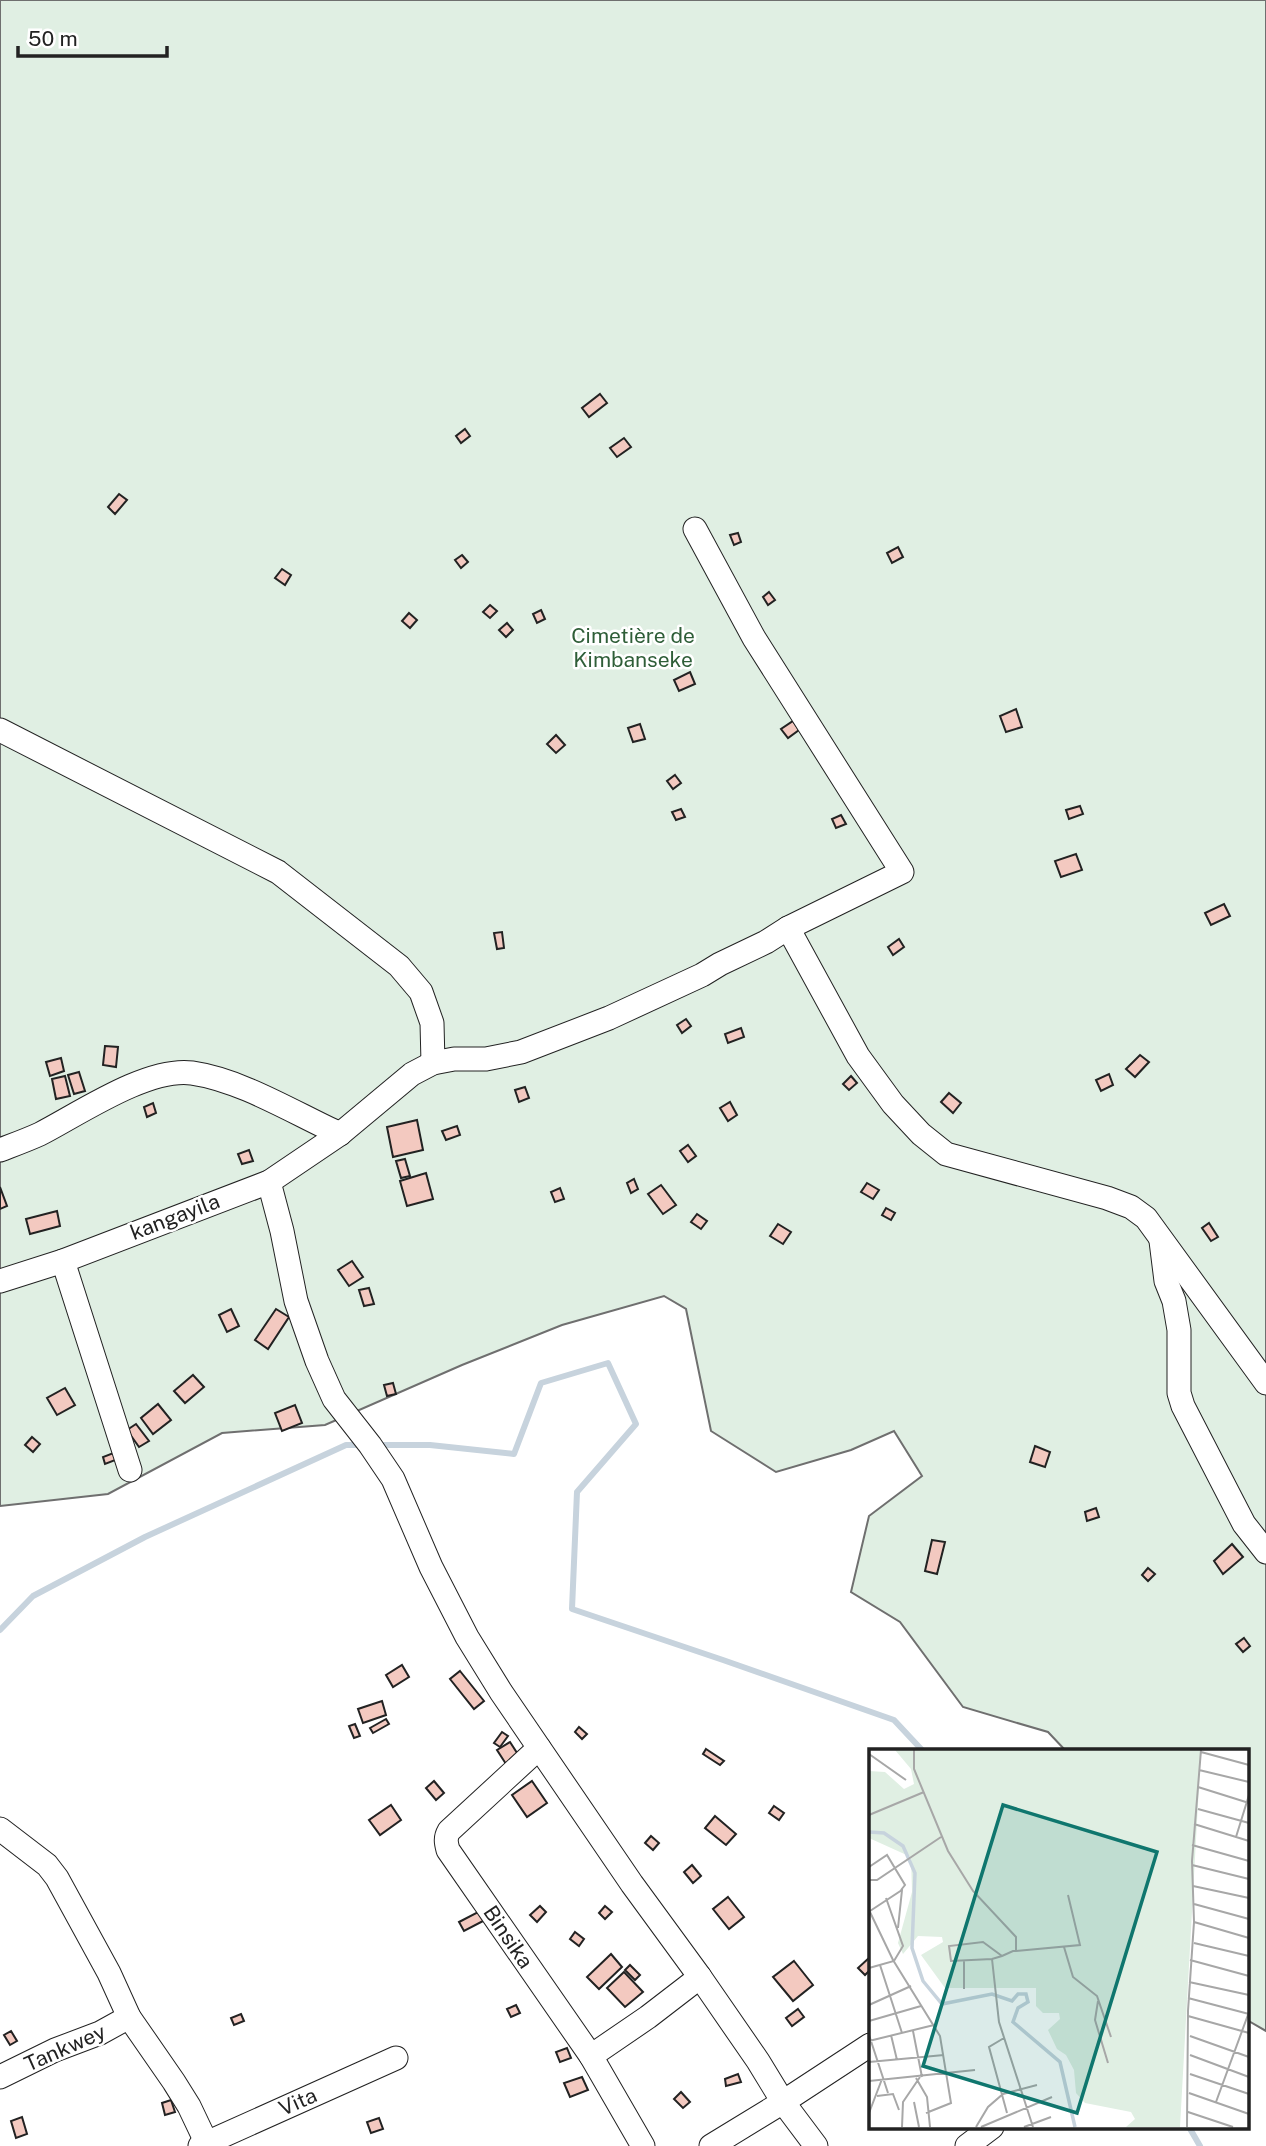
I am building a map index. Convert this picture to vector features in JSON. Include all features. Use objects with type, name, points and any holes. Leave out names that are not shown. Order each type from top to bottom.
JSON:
[{"type":"street","points":[[0,730],[278,872],[399,966],[421,992],[432,1023],[433,1063],[454,1059],[486,1059],[521,1052],[609,1018],[702,975],[788,928],[902,872],[754,638],[695,529]]},
{"type":"street","points":[[788,928],[858,1056],[893,1104],[921,1135],[947,1154],[1131,1207],[1146,1218],[1266,1383]]},
{"type":"street","name":"kangayila","points":[[0,1281],[63,1261],[269,1182],[340,1134],[412,1074],[433,1063]]},
{"type":"street","points":[[0,1150],[37,1135],[121,1091],[164,1076],[190,1073],[223,1080],[340,1134]]},
{"type":"street","points":[[269,1182],[296,1301],[317,1361],[334,1399],[393,1479],[431,1567],[467,1637],[501,1692],[632,1884],[700,1977],[783,2102],[816,2146]]},
{"type":"street","points":[[1160,1238],[1166,1281],[1174,1301],[1178,1330],[1179,1393],[1244,1524],[1266,1552]]},
{"type":"street","points":[[63,1261],[130,1470]]},
{"type":"street","name":"Binsika","points":[[539,1748],[449,1831],[446,1843],[455,1861],[591,2056],[643,2146]]},
{"type":"street","points":[[0,1829],[47,1866],[57,1878],[109,1973],[129,2017],[189,2106],[205,2145]]},
{"type":"street","points":[[591,2056],[700,1977]]},
{"type":"street","name":"Tankwey","points":[[0,2077],[55,2050],[100,2033],[129,2017]]},
{"type":"street","points":[[711,2146],[869,2046]]},
{"type":"street","name":"Vita","points":[[205,2145],[396,2058]]},
{"type":"street","points":[[967,2146],[991,2128]]},
{"type":"green space","name":"Cimetière de Kimbanseke","points":[[0,0],[1266,0],[1266,2031],[1248,2021],[1248,1749],[1064,1749],[1048,1732],[963,1707],[900,1622],[851,1592],[869,1516],[922,1476],[894,1431],[851,1450],[776,1472],[711,1431],[686,1309],[664,1296],[562,1325],[325,1425],[222,1433],[108,1494],[0,1506]]},
{"type":"building","points":[[600,394],[607,403],[589,417],[582,408]]},
{"type":"building","points":[[465,429],[470,436],[461,443],[456,436]]},
{"type":"building","points":[[624,438],[631,447],[617,457],[610,448]]},
{"type":"building","points":[[119,494],[127,500],[115,514],[108,507]]},
{"type":"building","points":[[738,533],[741,542],[734,545],[730,535]]},
{"type":"building","points":[[898,547],[903,557],[892,563],[887,553]]},
{"type":"building","points":[[462,555],[468,562],[461,568],[455,560]]},
{"type":"building","points":[[282,569],[291,575],[285,585],[275,578]]},
{"type":"building","points":[[769,592],[775,600],[768,605],[763,597]]},
{"type":"building","points":[[490,605],[497,611],[490,618],[483,612]]},
{"type":"building","points":[[541,610],[545,619],[537,623],[533,614]]},
{"type":"building","points":[[409,613],[417,620],[410,628],[402,621]]},
{"type":"building","points":[[507,623],[513,630],[506,637],[499,630]]},
{"type":"building","points":[[586,652],[595,660],[588,667],[579,660]]},
{"type":"building","points":[[690,672],[695,684],[679,691],[674,680]]},
{"type":"building","points":[[1016,709],[1022,727],[1006,732],[1000,716]]},
{"type":"building","points":[[793,721],[799,730],[788,738],[781,729]]},
{"type":"building","points":[[640,724],[645,739],[633,742],[628,728]]},
{"type":"building","points":[[556,735],[565,745],[556,753],[547,744]]},
{"type":"building","points":[[675,775],[681,783],[673,789],[667,781]]},
{"type":"building","points":[[1080,806],[1083,814],[1069,819],[1066,810]]},
{"type":"building","points":[[681,809],[685,817],[676,820],[672,812]]},
{"type":"building","points":[[841,815],[846,824],[836,828],[832,819]]},
{"type":"building","points":[[1076,854],[1082,870],[1061,877],[1055,861]]},
{"type":"building","points":[[1224,904],[1230,916],[1211,925],[1205,913]]},
{"type":"building","points":[[502,932],[504,948],[497,949],[494,933]]},
{"type":"building","points":[[899,939],[904,947],[893,955],[888,947]]},
{"type":"building","points":[[686,1019],[691,1026],[682,1033],[677,1025]]},
{"type":"building","points":[[741,1028],[744,1037],[728,1043],[725,1034]]},
{"type":"building","points":[[105,1046],[118,1047],[116,1067],[103,1065]]},
{"type":"building","points":[[1140,1055],[1149,1062],[1135,1077],[1126,1069]]},
{"type":"building","points":[[61,1058],[64,1071],[50,1076],[46,1062]]},
{"type":"building","points":[[79,1072],[85,1091],[74,1094],[68,1075]]},
{"type":"building","points":[[1109,1074],[1113,1085],[1101,1091],[1096,1080]]},
{"type":"building","points":[[65,1076],[70,1096],[56,1099],[52,1079]]},
{"type":"building","points":[[851,1076],[857,1083],[849,1090],[843,1084]]},
{"type":"building","points":[[525,1087],[529,1098],[519,1102],[515,1090]]},
{"type":"building","points":[[949,1093],[961,1103],[953,1113],[941,1102]]},
{"type":"building","points":[[730,1102],[737,1115],[728,1121],[720,1108]]},
{"type":"building","points":[[153,1103],[156,1113],[147,1117],[144,1107]]},
{"type":"building","points":[[417,1120],[423,1150],[393,1157],[387,1127]]},
{"type":"building","points":[[457,1126],[460,1135],[446,1140],[442,1131]]},
{"type":"building","points":[[688,1145],[696,1156],[688,1162],[680,1151]]},
{"type":"building","points":[[249,1150],[253,1161],[242,1164],[238,1154]]},
{"type":"building","points":[[405,1159],[410,1176],[401,1178],[396,1161]]},
{"type":"building","points":[[426,1173],[433,1199],[407,1206],[400,1181]]},
{"type":"building","points":[[634,1179],[638,1189],[631,1193],[627,1183]]},
{"type":"building","points":[[867,1183],[879,1190],[873,1199],[861,1192]]},
{"type":"building","points":[[661,1185],[676,1205],[663,1214],[648,1194]]},
{"type":"building","points":[[0,1187],[7,1206],[0,1209]]},
{"type":"building","points":[[560,1188],[564,1199],[555,1202],[551,1192]]},
{"type":"building","points":[[886,1208],[895,1213],[891,1220],[882,1215]]},
{"type":"building","points":[[57,1211],[60,1226],[30,1234],[26,1219]]},
{"type":"building","points":[[697,1214],[707,1221],[701,1229],[691,1222]]},
{"type":"building","points":[[1209,1223],[1218,1237],[1211,1241],[1202,1228]]},
{"type":"building","points":[[778,1224],[791,1232],[783,1244],[770,1236]]},
{"type":"building","points":[[352,1261],[363,1277],[349,1286],[338,1270]]},
{"type":"building","points":[[369,1288],[374,1304],[364,1306],[359,1290]]},
{"type":"building","points":[[231,1309],[239,1326],[227,1332],[219,1315]]},
{"type":"building","points":[[276,1309],[289,1317],[268,1349],[255,1340]]},
{"type":"building","points":[[193,1375],[204,1387],[185,1403],[174,1391]]},
{"type":"building","points":[[393,1383],[396,1394],[387,1396],[384,1385]]},
{"type":"building","points":[[65,1388],[75,1405],[57,1415],[47,1398]]},
{"type":"building","points":[[158,1404],[171,1420],[153,1434],[141,1418]]},
{"type":"building","points":[[295,1405],[302,1423],[282,1431],[275,1413]]},
{"type":"building","points":[[136,1424],[149,1441],[139,1447],[127,1430]]},
{"type":"building","points":[[32,1437],[40,1444],[33,1452],[25,1445]]},
{"type":"building","points":[[1035,1446],[1050,1452],[1045,1467],[1030,1462]]},
{"type":"building","points":[[116,1452],[118,1459],[105,1464],[103,1457]]},
{"type":"building","points":[[1096,1508],[1099,1517],[1087,1521],[1085,1512]]},
{"type":"building","points":[[932,1540],[945,1542],[937,1574],[925,1571]]},
{"type":"building","points":[[1232,1544],[1243,1557],[1223,1574],[1214,1561]]},
{"type":"building","points":[[1148,1568],[1155,1574],[1148,1581],[1142,1575]]},
{"type":"building","points":[[1244,1638],[1250,1646],[1243,1652],[1236,1644]]},
{"type":"building","points":[[402,1665],[409,1677],[393,1687],[386,1675]]},
{"type":"building","points":[[460,1671],[484,1701],[474,1709],[450,1679]]},
{"type":"building","points":[[382,1701],[386,1715],[363,1723],[358,1709]]},
{"type":"building","points":[[386,1719],[389,1724],[373,1733],[370,1728]]},
{"type":"building","points":[[355,1724],[360,1736],[354,1738],[349,1726]]},
{"type":"building","points":[[579,1727],[587,1734],[582,1739],[575,1732]]},
{"type":"building","points":[[502,1732],[508,1736],[500,1747],[494,1743]]},
{"type":"building","points":[[510,1742],[519,1756],[506,1764],[497,1750]]},
{"type":"building","points":[[706,1749],[724,1761],[720,1765],[703,1754]]},
{"type":"building","points":[[434,1781],[444,1793],[436,1800],[426,1788]]},
{"type":"building","points":[[532,1781],[547,1803],[527,1817],[512,1795]]},
{"type":"building","points":[[391,1805],[401,1820],[380,1835],[369,1820]]},
{"type":"building","points":[[774,1806],[784,1813],[779,1820],[769,1813]]},
{"type":"building","points":[[715,1816],[736,1834],[726,1845],[705,1828]]},
{"type":"building","points":[[651,1836],[659,1843],[653,1850],[645,1843]]},
{"type":"building","points":[[692,1865],[701,1876],[693,1883],[684,1872]]},
{"type":"building","points":[[728,1897],[744,1917],[729,1929],[713,1909]]},
{"type":"building","points":[[540,1906],[546,1912],[537,1922],[530,1915]]},
{"type":"building","points":[[605,1906],[612,1912],[605,1919],[599,1913]]},
{"type":"building","points":[[480,1911],[485,1920],[464,1931],[459,1922]]},
{"type":"building","points":[[575,1932],[584,1939],[579,1946],[570,1939]]},
{"type":"building","points":[[611,1954],[622,1967],[599,1989],[587,1977]]},
{"type":"building","points":[[869,1958],[869,1971],[865,1975],[858,1968]]},
{"type":"building","points":[[794,1961],[813,1985],[793,2001],[773,1977]]},
{"type":"building","points":[[630,1965],[640,1975],[635,1980],[625,1970]]},
{"type":"building","points":[[624,1972],[643,1992],[625,2007],[607,1988]]},
{"type":"building","points":[[516,2005],[520,2013],[511,2017],[507,2009]]},
{"type":"building","points":[[798,2009],[804,2017],[792,2026],[786,2018]]},
{"type":"building","points":[[241,2014],[244,2021],[234,2025],[231,2018]]},
{"type":"building","points":[[11,2031],[17,2041],[10,2045],[4,2035]]},
{"type":"building","points":[[567,2048],[571,2058],[560,2062],[556,2052]]},
{"type":"building","points":[[738,2074],[741,2082],[726,2086],[725,2079]]},
{"type":"building","points":[[582,2077],[588,2090],[570,2097],[564,2083]]},
{"type":"building","points":[[681,2092],[690,2102],[683,2108],[674,2099]]},
{"type":"building","points":[[171,2100],[175,2112],[165,2115],[162,2103]]},
{"type":"building","points":[[22,2117],[27,2134],[16,2138],[11,2121]]},
{"type":"building","points":[[379,2118],[383,2129],[371,2133],[367,2122]]},
{"type":"waterway","points":[[377,1445],[430,1445],[514,1454],[541,1383],[608,1363],[636,1424],[577,1492],[572,1609],[894,1720],[921,1749]]},
{"type":"waterway","points":[[0,1630],[33,1596],[145,1537],[346,1445],[363,1445]]},
{"type":"waterway","points":[[1190,2128],[1200,2146]]}]
